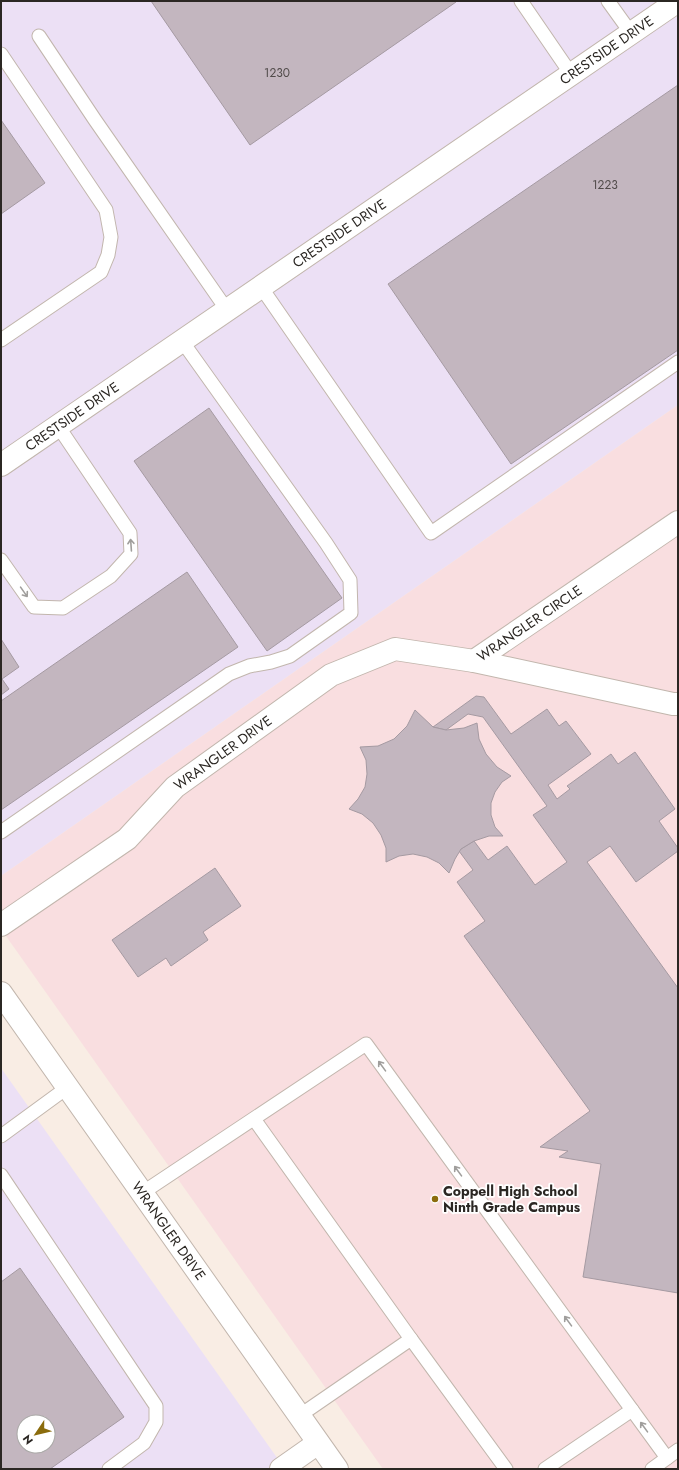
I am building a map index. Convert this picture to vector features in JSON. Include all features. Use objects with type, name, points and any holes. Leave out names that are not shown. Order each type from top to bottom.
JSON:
[{"type":"street","name":"CRESTSIDE DRIVE","points":[[1,465],[678,1]]},
{"type":"street","name":"WRANGLER CIRCLE","points":[[474,661],[678,522]]},
{"type":"street","name":"WRANGLER DRIVE","points":[[1,925],[128,839],[175,787],[331,675],[395,649],[474,661]]},
{"type":"street","name":"WRANGLER CIRCLE","points":[[474,661],[678,704]]},
{"type":"street","name":"WRANGLER DRIVE","points":[[1,993],[337,1469]]},
{"type":"street","points":[[281,1469],[318,1443]]},
{"type":"lane","points":[[521,1],[571,74]]},
{"type":"lane","points":[[608,1],[630,33]]},
{"type":"lane","points":[[39,36],[95,120],[227,310]]},
{"type":"lane","points":[[1,54],[106,210],[111,237],[108,255],[101,272],[1,340]]},
{"type":"lane","points":[[261,287],[431,533],[678,362]]},
{"type":"lane","points":[[1,832],[229,674],[249,666],[271,662],[290,656],[351,613],[350,580],[326,543],[182,341]]},
{"type":"lane","points":[[1,560],[34,607],[63,608],[111,576],[131,554],[130,534],[58,426]]},
{"type":"lane","points":[[142,1193],[366,1044],[667,1458]]},
{"type":"lane","points":[[1,1136],[68,1087]]},
{"type":"lane","points":[[254,1118],[411,1339],[506,1469]]},
{"type":"lane","points":[[1,1175],[156,1406],[156,1422],[144,1443],[109,1469]]},
{"type":"lane","points":[[299,1416],[411,1339]]},
{"type":"lane","points":[[545,1469],[632,1410]]},
{"type":"lane","points":[[652,1469],[678,1450]]},
{"type":"shaded area","points":[[1,1],[678,1],[678,405],[1,876]]},
{"type":"shaded area","name":"Coppell High School Ninth Grade Campus","points":[[678,405],[678,1469],[383,1469],[1,929],[1,876]]},
{"type":"shaded area","points":[[1,1068],[285,1469],[1,1469]]},
{"type":"building","points":[[151,1],[455,1],[456,2],[250,145]]},
{"type":"building","points":[[678,85],[678,350],[511,464],[388,284]]},
{"type":"building","points":[[1,120],[45,183],[1,214]]},
{"type":"building","points":[[209,408],[342,598],[267,651],[134,461]]},
{"type":"building","points":[[187,572],[238,647],[1,810],[1,701]]},
{"type":"building","points":[[1,639],[19,667],[2,679],[9,689],[1,695]]},
{"type":"building","points":[[476,696],[484,697],[511,734],[547,709],[559,726],[566,721],[591,754],[548,785],[557,799],[570,789],[567,786],[611,754],[618,764],[635,752],[675,809],[659,821],[678,848],[678,851],[636,882],[610,846],[587,862],[678,988],[678,1293],[583,1277],[601,1164],[559,1157],[568,1151],[540,1147],[590,1111],[464,936],[485,921],[457,882],[473,870],[459,851],[461,849],[474,841],[488,860],[507,846],[535,885],[567,862],[533,815],[547,806],[483,717],[468,714],[446,730],[433,727]]},
{"type":"building","points":[[415,710],[433,727],[446,730],[464,728],[477,723],[479,739],[486,754],[497,767],[511,776],[502,782],[495,792],[491,803],[491,815],[495,827],[503,836],[489,836],[474,841],[461,849],[449,873],[439,863],[427,857],[413,854],[399,856],[386,862],[386,848],[381,835],[373,823],[362,814],[349,809],[358,799],[365,787],[367,774],[366,760],[360,747],[378,746],[394,739],[407,726]]},
{"type":"building","points":[[215,868],[241,906],[203,932],[208,940],[171,966],[166,958],[138,977],[112,940]]},
{"type":"building","points":[[20,1268],[124,1417],[50,1469],[1,1469],[1,1282]]},
{"type":"place","name":"Coppell High School Ninth Grade Campus","points":[[435,1199]]}]
